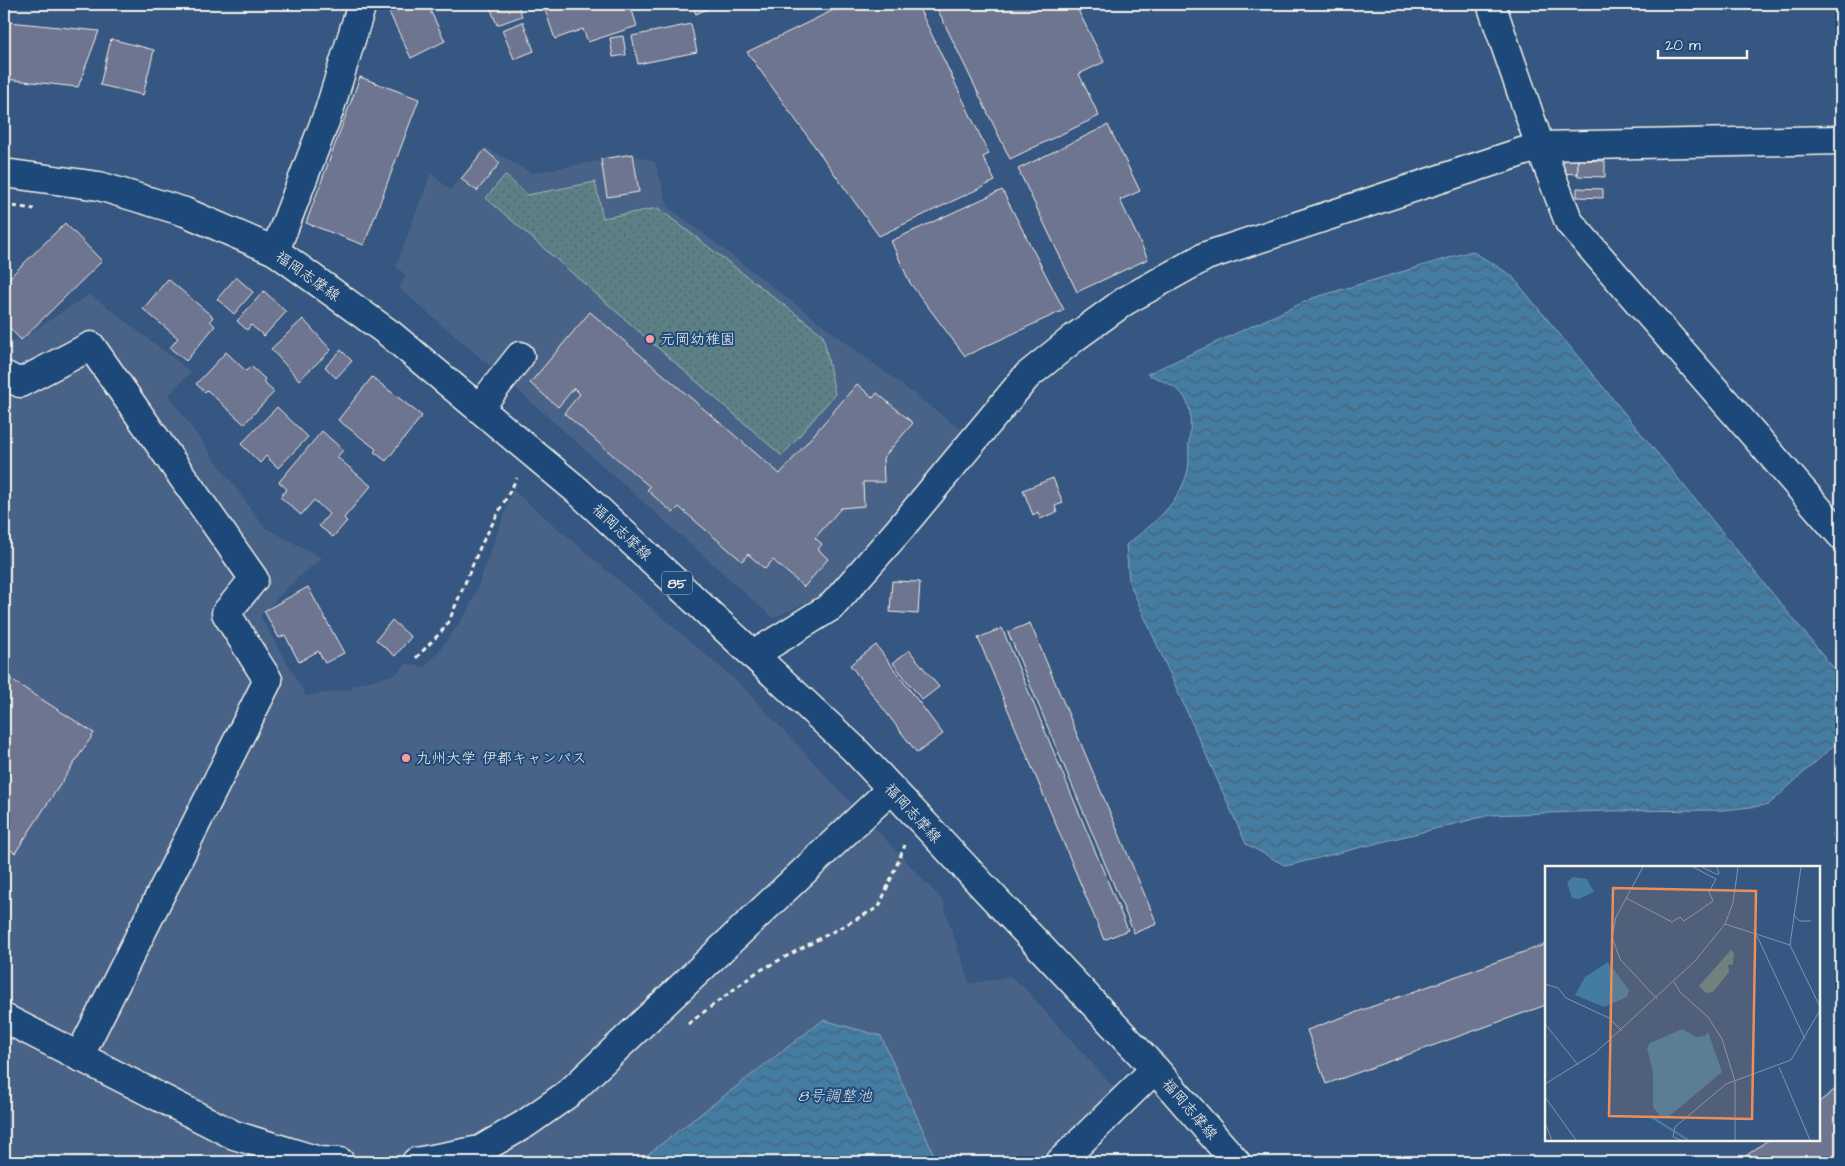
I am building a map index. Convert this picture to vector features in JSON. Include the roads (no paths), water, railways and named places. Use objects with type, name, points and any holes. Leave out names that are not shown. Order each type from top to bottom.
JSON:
[{"type":"street","points":[[275,252],[329,111],[362,4]]},
{"type":"street","points":[[1492,4],[1540,146],[1570,222],[1841,535]]},
{"type":"street","points":[[753,656],[832,606],[899,530],[1027,376],[1074,338],[1125,301],[1206,256],[1540,146],[1841,140]]},
{"type":"street","name":"福岡志摩線","points":[[4,173],[99,186],[185,212],[275,252],[390,334],[578,491],[853,748],[1155,1069],[1236,1162]]},
{"type":"street","points":[[4,375],[20,383],[91,346],[254,579],[226,612],[268,680],[80,1057]]},
{"type":"street","points":[[479,408],[520,356]]},
{"type":"street","points":[[416,1162],[480,1150],[525,1124],[569,1093],[891,789]]},
{"type":"street","points":[[4,1018],[234,1135],[319,1160],[340,1162]]},
{"type":"street","points":[[1060,1162],[1155,1069]]},
{"type":"water","points":[[1472,251],[1511,275],[1841,677],[1841,739],[1768,805],[1724,810],[1605,811],[1490,815],[1286,866],[1246,844],[1129,582],[1126,545],[1155,521],[1172,503],[1184,481],[1189,463],[1190,415],[1185,398],[1171,385],[1147,374],[1313,298]]},
{"type":"water","name":"8号調整池","points":[[823,1020],[881,1036],[937,1162],[638,1162]]},
{"type":"waterway","points":[[1837,834],[1841,829]]},
{"type":"place","name":"元岡幼稚園","points":[[650,339]]},
{"type":"place","name":"九州大学 伊都キャンパス","points":[[406,758]]}]
